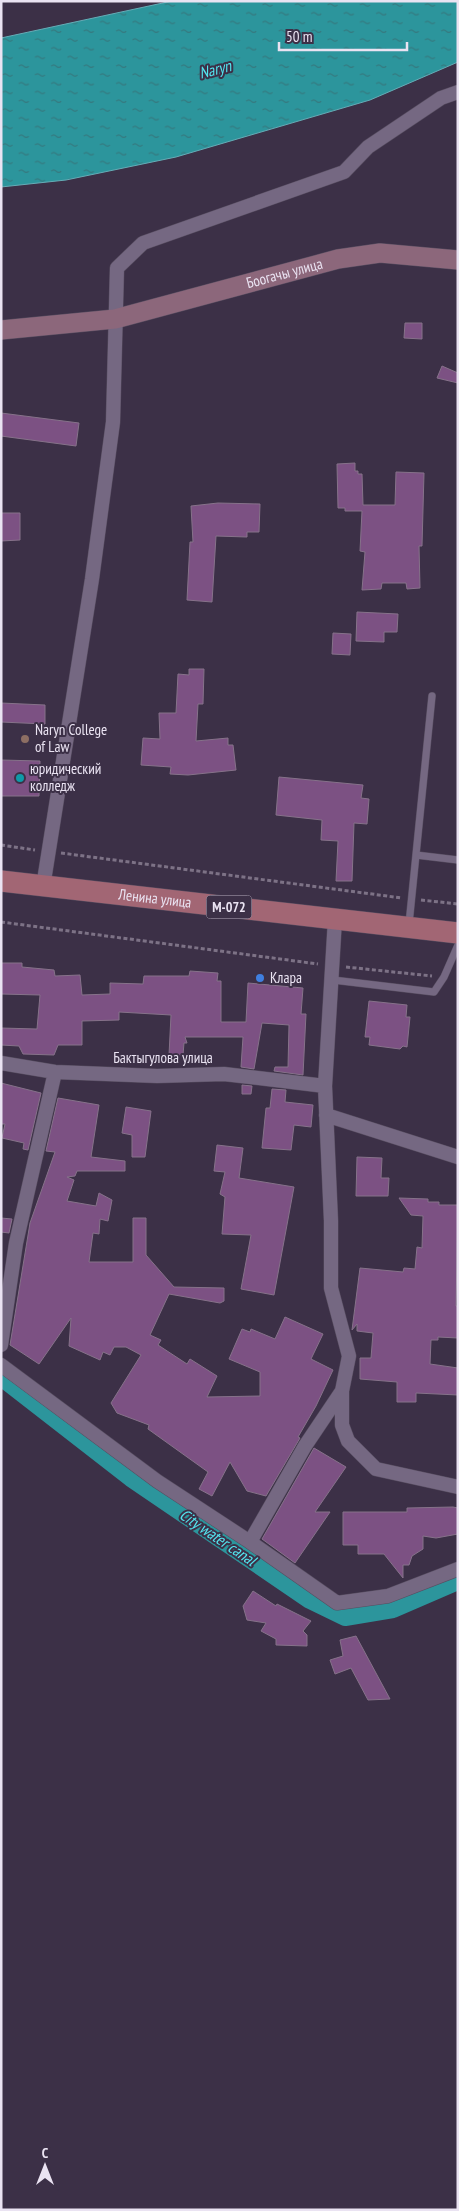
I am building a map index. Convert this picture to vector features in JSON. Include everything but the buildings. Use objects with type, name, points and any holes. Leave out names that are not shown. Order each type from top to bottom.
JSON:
[{"type":"main road","name":"Ленина улица","points":[[1,881],[458,933]]},
{"type":"street","points":[[43,887],[92,580],[113,422],[116,268],[143,243],[344,172],[368,147],[442,98],[458,92]]},
{"type":"street","name":"Боогачы улица","points":[[1,330],[116,319],[338,260],[380,253],[458,260]]},
{"type":"street","points":[[335,919],[326,1115],[331,1222],[331,1288],[349,1356],[342,1391],[342,1425],[348,1441],[376,1470],[458,1487]]},
{"type":"street","name":"Бактыгулова улица","points":[[1,1063],[55,1072],[157,1076],[224,1074],[326,1086]]},
{"type":"street","points":[[1,1345],[16,1243],[55,1072]]},
{"type":"street","points":[[326,1115],[458,1158]]},
{"type":"street","points":[[1,1365],[157,1481],[250,1542],[337,1604],[388,1596],[458,1569]]},
{"type":"street","points":[[250,1542],[305,1446],[342,1391]]},
{"type":"lane","points":[[409,927],[432,696]]},
{"type":"lane","points":[[416,855],[458,860]]},
{"type":"lane","points":[[333,980],[434,992],[444,977],[458,945]]},
{"type":"path","points":[[1,845],[458,904]]},
{"type":"path","points":[[1,922],[334,966],[444,977]]},
{"type":"water","name":"Naryn","points":[[172,1],[458,1],[458,62],[370,100],[176,157],[66,180],[1,187],[1,38]]},
{"type":"waterway","name":"City water canal","points":[[1,1377],[131,1478],[310,1600],[345,1617],[393,1609],[458,1581]]},
{"type":"place","name":"Naryn College of Law","points":[[25,739]]},
{"type":"place","name":"юридический колледж","points":[[20,778]]},
{"type":"place","name":"Клара","points":[[260,978]]}]
